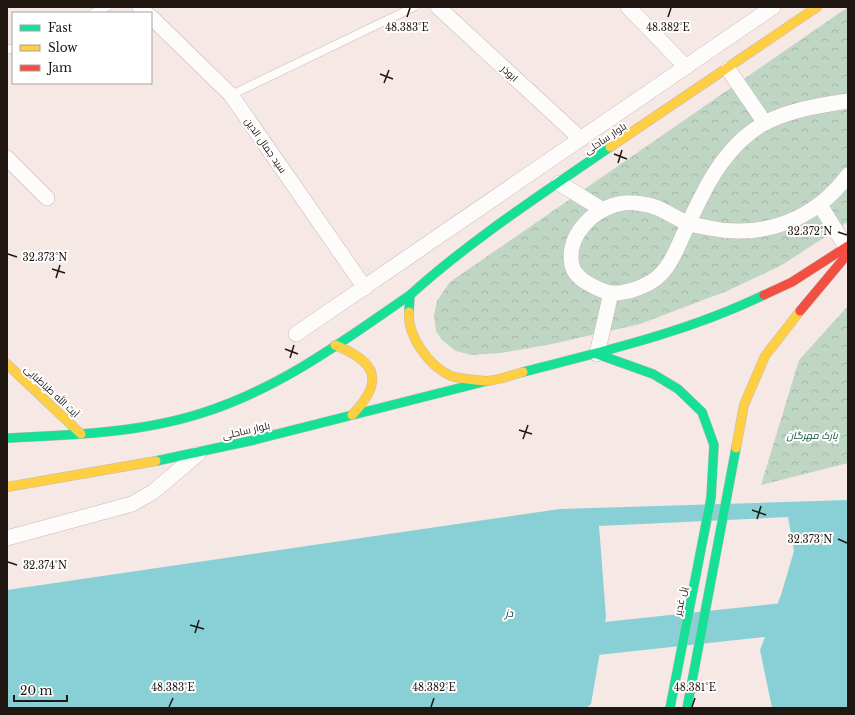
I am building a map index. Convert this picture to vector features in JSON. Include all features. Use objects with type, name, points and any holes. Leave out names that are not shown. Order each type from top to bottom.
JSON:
[{"type":"main road","name":"بلوار ساحلی","points":[[7,438],[81,434],[161,423],[203,412],[267,386],[335,345],[410,295],[441,267],[558,183],[818,7]]},
{"type":"main road","name":"بلوار ساحلی","points":[[7,487],[201,452],[597,354],[647,340],[735,309],[792,282],[847,249]]},
{"type":"main road","points":[[688,708],[744,405],[765,356],[847,249]]},
{"type":"main road","name":"بلوار ساحلی","points":[[410,295],[408,321],[416,343],[432,362],[451,376],[487,381]]},
{"type":"main road","points":[[335,345],[351,351],[364,359],[372,372],[373,390],[364,404],[352,415]]},
{"type":"main road","name":"پل غدیر","points":[[597,354],[653,374],[678,389],[702,412],[714,445],[711,498],[670,708]]},
{"type":"main road","name":"آیت الله طباطبایی","points":[[7,364],[81,434]]},
{"type":"street","name":"ابوذر","points":[[438,7],[581,139]]},
{"type":"street","points":[[628,7],[686,67]]},
{"type":"street","points":[[296,334],[774,7]]},
{"type":"street","name":"سید جمال الدین","points":[[152,18],[231,95],[364,288]]},
{"type":"street","points":[[728,69],[765,123]]},
{"type":"street","points":[[848,101],[794,112],[765,123],[740,141],[721,163],[688,223],[673,258],[660,275],[639,287],[628,291],[611,293],[594,287],[578,277],[572,265],[571,252],[575,238],[584,223],[603,210],[623,203],[644,204],[662,210],[688,223],[724,231],[762,230],[794,220],[820,205],[848,175]]},
{"type":"street","points":[[7,158],[47,198]]},
{"type":"street","points":[[558,183],[603,210]]},
{"type":"street","points":[[820,205],[847,249]]},
{"type":"street","points":[[597,354],[611,293]]},
{"type":"street","points":[[7,538],[132,504],[153,492],[201,452]]},
{"type":"lane","points":[[95,12],[107,7]]},
{"type":"lane","points":[[231,95],[414,7]]},
{"type":"green space","points":[[848,7],[848,222],[782,265],[727,291],[640,324],[552,344],[501,353],[471,355],[456,351],[442,340],[436,331],[434,315],[437,301],[450,282]]},
{"type":"green space","name":"پارک مهرگان","points":[[848,306],[848,463],[761,485],[799,360]]},
{"type":"water","name":"دز","points":[[848,500],[848,708],[772,708],[760,650],[781,595],[794,551],[788,517],[599,526],[606,617],[591,704],[586,708],[7,708],[7,590],[560,509]]},
{"type":"waterway","name":"دز","points":[[559,643],[848,612]]},
{"type":"traffic: fast","points":[[409,312],[410,295],[434,274],[483,236],[610,147]]},
{"type":"traffic: fast","points":[[7,438],[81,434],[130,429],[178,420],[202,413],[258,391],[285,377],[336,346],[410,295]]},
{"type":"traffic: fast","points":[[523,372],[645,340],[705,320],[764,295]]},
{"type":"traffic: fast","points":[[597,354],[653,374],[678,389],[702,412],[714,445],[711,498],[670,708]]},
{"type":"traffic: fast","points":[[156,461],[254,440],[487,381]]},
{"type":"traffic: fast","points":[[687,708],[736,448]]},
{"type":"traffic: slow","points":[[610,147],[817,7]]},
{"type":"traffic: slow","points":[[736,448],[744,405],[765,356],[800,311]]},
{"type":"traffic: slow","points":[[409,312],[409,321],[412,331],[421,349],[435,365],[451,376],[487,381],[501,379],[523,372]]},
{"type":"traffic: slow","points":[[335,345],[360,358],[368,366],[372,374],[372,382],[369,392],[352,415]]},
{"type":"traffic: slow","points":[[7,364],[81,434]]},
{"type":"traffic: slow","points":[[7,487],[156,461]]},
{"type":"traffic: jam","points":[[764,295],[792,282],[848,246]]},
{"type":"traffic: jam","points":[[800,311],[846,256]]}]
